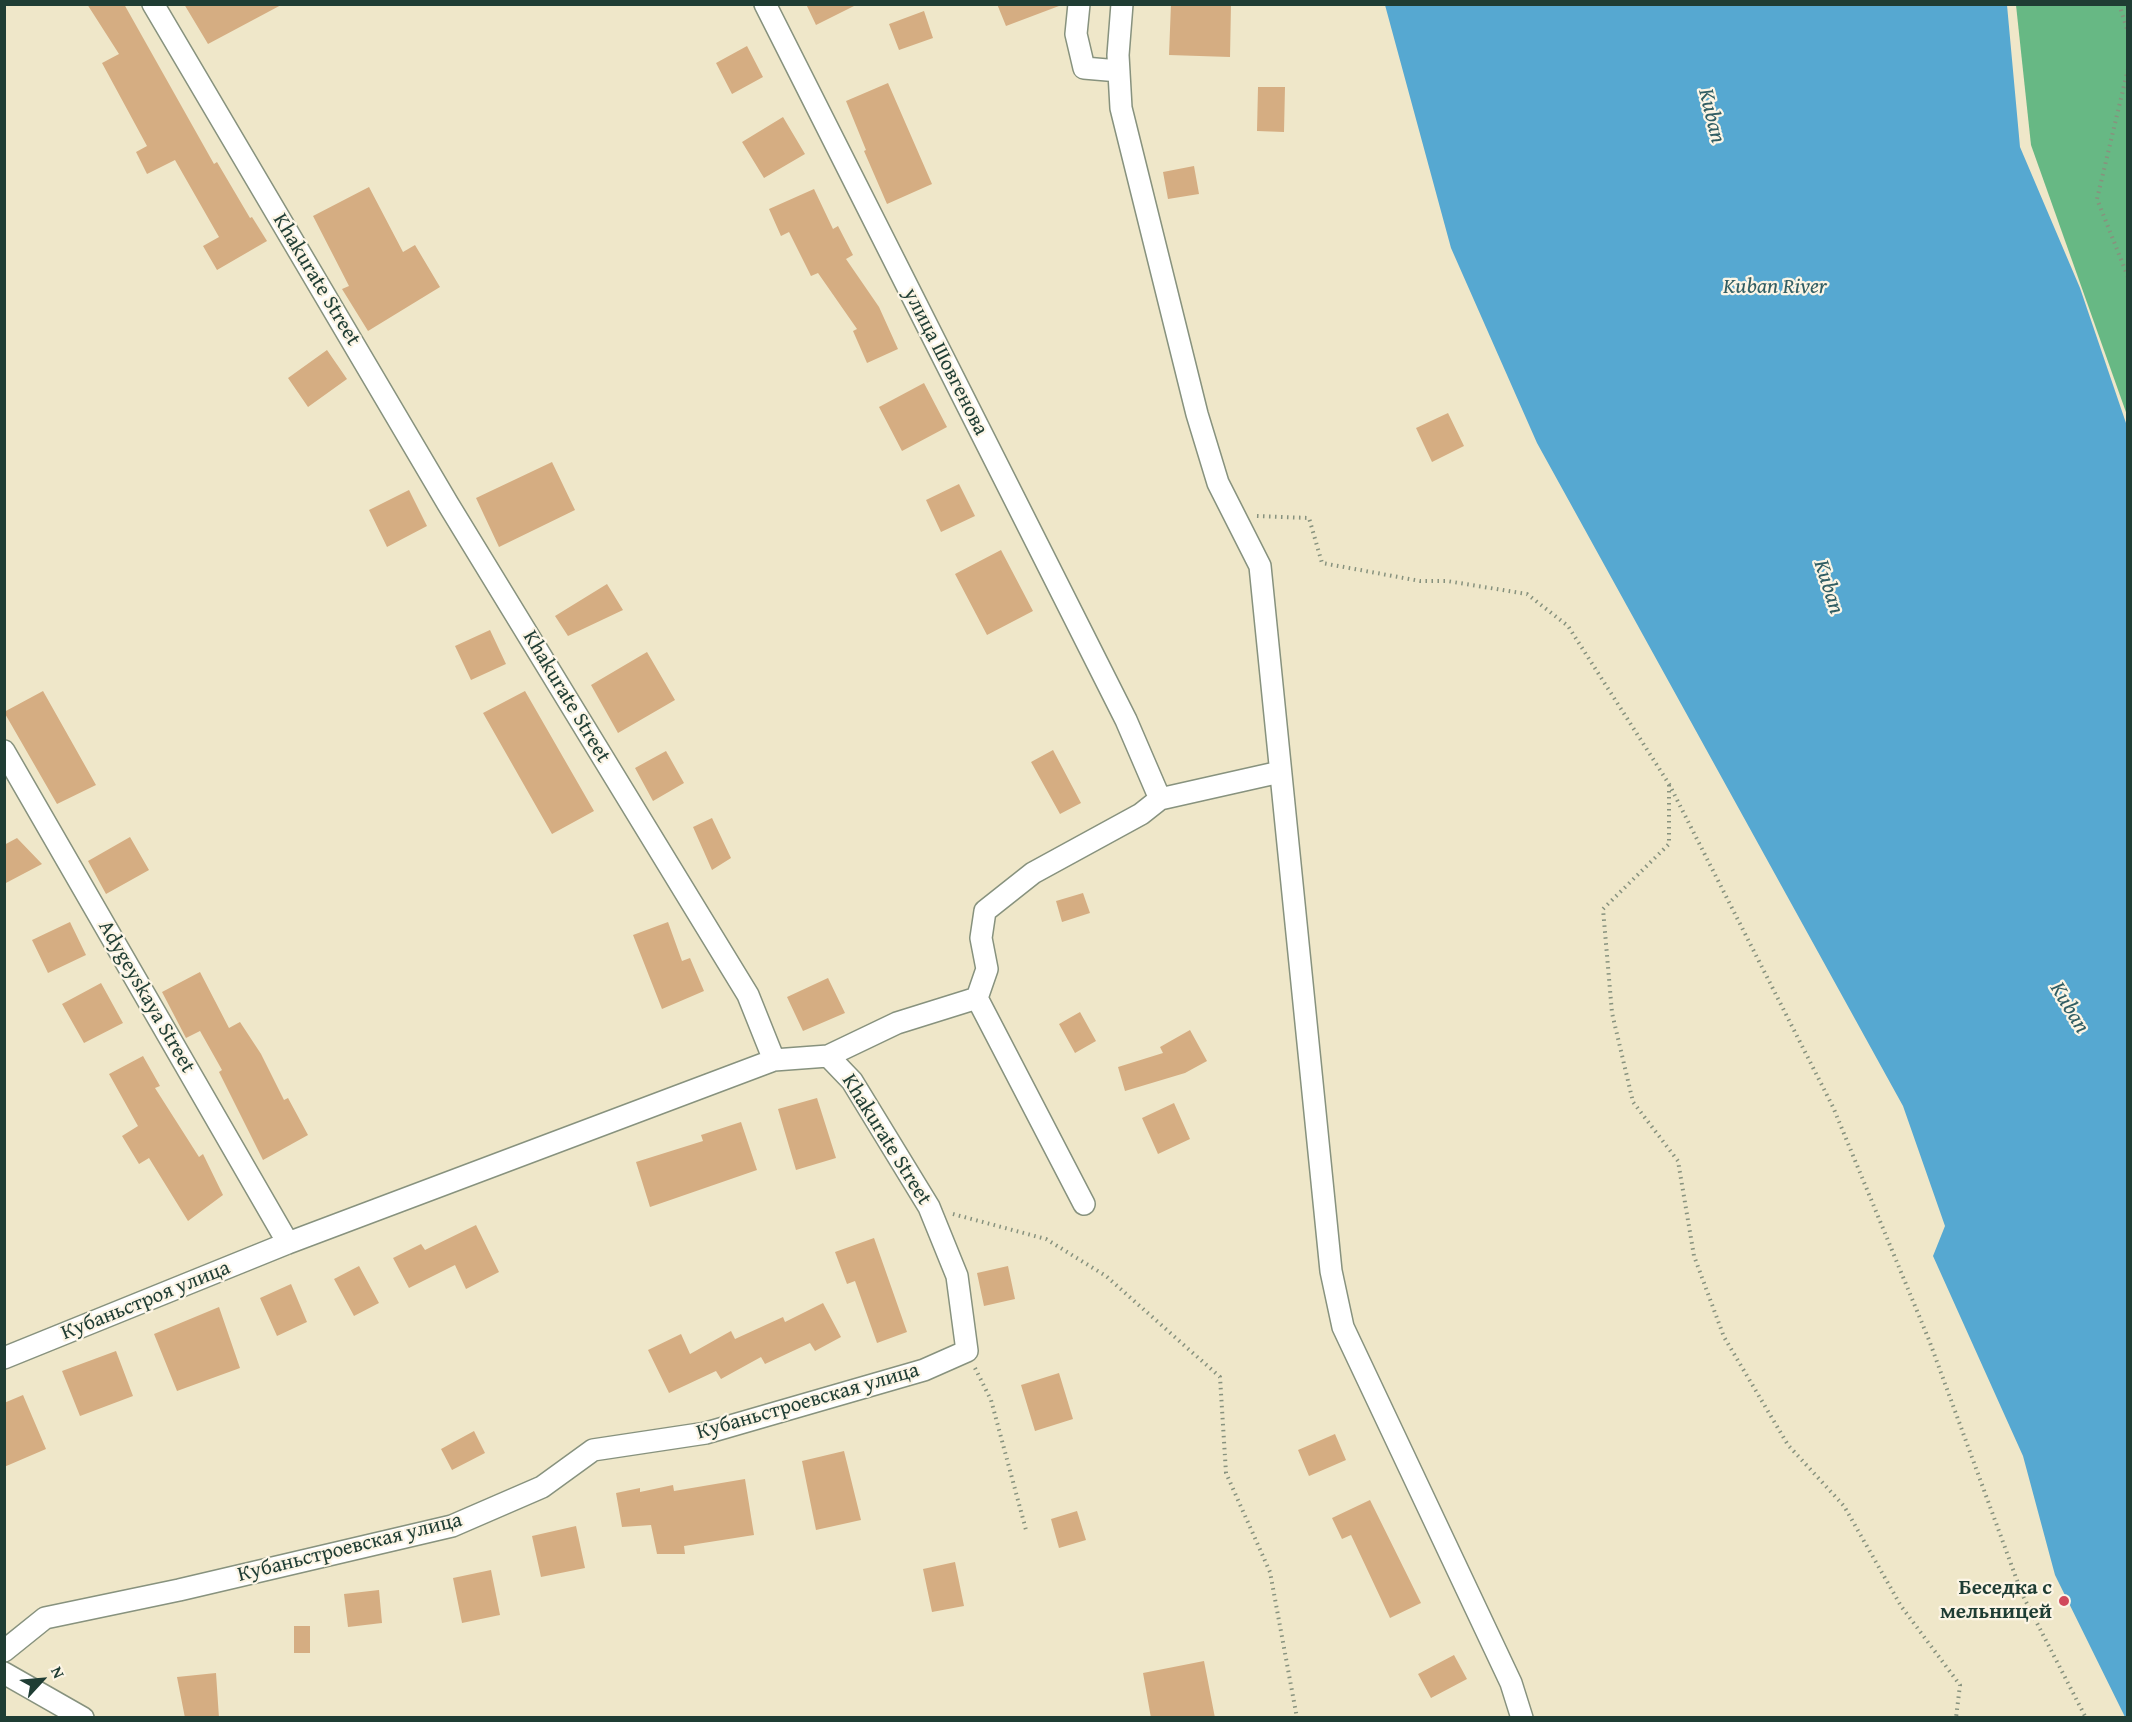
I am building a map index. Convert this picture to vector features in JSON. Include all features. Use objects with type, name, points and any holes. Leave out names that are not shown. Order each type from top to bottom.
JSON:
[{"type":"street","name":"Khakurate Street","points":[[153,4],[448,504],[748,995],[774,1060],[828,1056],[852,1081],[929,1207],[957,1276],[967,1351]]},
{"type":"street","name":"улица Шовгенова","points":[[765,4],[1126,720],[1160,799]]},
{"type":"street","points":[[1079,4],[1076,34],[1084,68],[1119,71]]},
{"type":"street","points":[[1122,4],[1119,71],[1121,108],[1197,414],[1218,483],[1260,566],[1331,1271],[1343,1327],[1511,1683],[1522,1718]]},
{"type":"street","name":"Adygeyskaya Street","points":[[4,751],[288,1243]]},
{"type":"street","points":[[1084,1204],[977,998],[987,969],[981,938],[985,911],[1033,873],[1141,814],[1160,799],[1280,772]]},
{"type":"street","points":[[828,1056],[897,1023],[977,998]]},
{"type":"street","name":"Кубаньстроя улица","points":[[4,1358],[288,1243],[774,1060]]},
{"type":"street","name":"Кубаньстроевская улица","points":[[4,1651],[45,1617],[179,1590],[452,1526],[542,1487],[593,1450],[706,1433],[924,1370],[967,1351]]},
{"type":"street","points":[[4,1673],[83,1718]]},
{"type":"path","points":[[2119,4],[2127,32]]},
{"type":"path","points":[[2127,69],[2097,199],[2127,277]]},
{"type":"path","points":[[1236,515],[1310,518],[1322,562],[1420,581],[1447,580],[1527,594],[1568,626],[1669,784],[1833,1107],[1929,1340],[2022,1594],[2086,1718]]},
{"type":"path","points":[[1669,784],[1669,844],[1603,909],[1612,1013],[1633,1102],[1678,1161],[1694,1256],[1724,1337],[1788,1445],[1844,1506],[1901,1606],[1960,1685],[1956,1718]]},
{"type":"path","points":[[929,1207],[1046,1239],[1106,1276],[1220,1377],[1226,1473],[1270,1572],[1297,1718]]},
{"type":"path","points":[[967,1351],[991,1400],[1026,1530]]},
{"type":"green space","points":[[2016,5],[2127,5],[2127,415],[2031,145]]},
{"type":"water","name":"Kuban River","points":[[1385,5],[2007,5],[2020,147],[2080,288],[2127,426],[2127,1717],[2055,1575],[2023,1456],[1933,1256],[1945,1226],[1903,1106],[1537,443],[1451,248]]},
{"type":"building","points":[[87,4],[124,4],[214,164],[217,162],[250,218],[252,217],[267,241],[217,270],[203,246],[219,237],[175,160],[147,174],[136,152],[147,146],[102,63],[119,54]]},
{"type":"building","points":[[184,4],[283,4],[208,44]]},
{"type":"building","points":[[806,4],[858,4],[816,25]]},
{"type":"building","points":[[997,4],[1059,4],[1059,6],[1006,26]]},
{"type":"building","points":[[1171,4],[1231,4],[1230,57],[1169,55]]},
{"type":"building","points":[[924,11],[933,38],[899,50],[889,24]]},
{"type":"building","points":[[747,46],[763,77],[732,94],[716,63]]},
{"type":"building","points":[[888,83],[932,184],[887,204],[846,101]]},
{"type":"building","points":[[1258,87],[1285,87],[1284,132],[1257,131]]},
{"type":"building","points":[[783,117],[805,154],[764,178],[742,142]]},
{"type":"building","points":[[1194,166],[1199,194],[1168,199],[1163,172]]},
{"type":"building","points":[[369,187],[403,252],[415,245],[440,287],[368,331],[342,289],[349,286],[313,216]]},
{"type":"building","points":[[814,189],[833,229],[838,226],[853,255],[846,259],[879,307],[898,349],[867,363],[853,331],[857,329],[818,273],[811,276],[789,232],[781,236],[769,209]]},
{"type":"building","points":[[327,350],[347,379],[308,407],[288,378]]},
{"type":"building","points":[[924,383],[947,427],[902,451],[879,407]]},
{"type":"building","points":[[1448,413],[1464,446],[1432,462],[1416,428]]},
{"type":"building","points":[[552,462],[575,510],[499,547],[476,498]]},
{"type":"building","points":[[959,484],[975,516],[941,532],[926,500]]},
{"type":"building","points":[[409,490],[427,526],[387,547],[369,510]]},
{"type":"building","points":[[1001,550],[1033,611],[987,635],[955,574]]},
{"type":"building","points":[[607,584],[623,610],[568,636],[555,616]]},
{"type":"building","points":[[490,630],[506,664],[471,680],[455,646]]},
{"type":"building","points":[[647,652],[675,700],[618,733],[591,685]]},
{"type":"building","points":[[43,691],[96,785],[57,804],[4,712]]},
{"type":"building","points":[[525,691],[594,811],[552,834],[483,713]]},
{"type":"building","points":[[1053,750],[1081,803],[1060,814],[1031,762]]},
{"type":"building","points":[[666,751],[684,783],[653,801],[635,768]]},
{"type":"building","points":[[712,818],[731,858],[712,870],[693,827]]},
{"type":"building","points":[[130,837],[149,870],[106,894],[88,861]]},
{"type":"building","points":[[17,838],[42,864],[4,884],[4,845]]},
{"type":"building","points":[[1083,893],[1090,913],[1062,922],[1056,901]]},
{"type":"building","points":[[70,922],[86,955],[48,973],[32,940]]},
{"type":"building","points":[[668,922],[682,961],[690,958],[704,991],[662,1009],[633,935]]},
{"type":"building","points":[[200,972],[229,1028],[240,1022],[261,1054],[284,1100],[288,1098],[308,1135],[263,1160],[219,1072],[222,1070],[200,1031],[186,1038],[162,992]]},
{"type":"building","points":[[828,978],[845,1013],[803,1031],[787,997]]},
{"type":"building","points":[[101,983],[123,1023],[84,1043],[62,1004]]},
{"type":"building","points":[[1080,1012],[1096,1041],[1075,1053],[1059,1024]]},
{"type":"building","points":[[1190,1030],[1207,1061],[1185,1073],[1125,1091],[1118,1067],[1163,1053],[1160,1047]]},
{"type":"building","points":[[143,1056],[160,1086],[155,1088],[199,1157],[203,1154],[223,1195],[188,1221],[149,1158],[139,1164],[122,1136],[138,1126],[109,1074]]},
{"type":"building","points":[[817,1098],[836,1158],[796,1170],[778,1109]]},
{"type":"building","points":[[1174,1103],[1190,1139],[1158,1154],[1142,1118]]},
{"type":"building","points":[[741,1122],[757,1170],[650,1207],[636,1162],[703,1141],[701,1135]]},
{"type":"building","points":[[476,1225],[499,1272],[466,1289],[455,1265],[409,1288],[393,1258],[421,1244],[425,1250]]},
{"type":"building","points":[[874,1238],[907,1332],[877,1343],[855,1281],[847,1284],[835,1252]]},
{"type":"building","points":[[359,1266],[379,1303],[354,1316],[334,1279]]},
{"type":"building","points":[[1008,1266],[1015,1299],[984,1306],[977,1273]]},
{"type":"building","points":[[291,1284],[307,1322],[277,1336],[260,1298]]},
{"type":"building","points":[[823,1303],[841,1337],[815,1351],[810,1343],[765,1364],[761,1357],[721,1379],[716,1371],[669,1393],[648,1350],[681,1334],[690,1354],[731,1331],[735,1339],[783,1317],[785,1322]]},
{"type":"building","points":[[219,1307],[240,1368],[177,1391],[154,1334]]},
{"type":"building","points":[[116,1351],[133,1396],[80,1416],[62,1371]]},
{"type":"building","points":[[1059,1373],[1073,1419],[1035,1431],[1021,1385]]},
{"type":"building","points":[[23,1395],[46,1449],[4,1467],[4,1403]]},
{"type":"building","points":[[474,1431],[485,1453],[452,1470],[441,1449]]},
{"type":"building","points":[[1335,1434],[1346,1460],[1309,1476],[1298,1450]]},
{"type":"building","points":[[844,1451],[861,1520],[816,1530],[802,1461]]},
{"type":"building","points":[[745,1479],[754,1535],[684,1546],[685,1554],[657,1554],[651,1525],[622,1527],[616,1493],[640,1488],[640,1492],[673,1485],[674,1491]]},
{"type":"building","points":[[1370,1500],[1421,1603],[1390,1618],[1351,1535],[1342,1539],[1332,1518]]},
{"type":"building","points":[[1077,1511],[1086,1540],[1059,1548],[1051,1519]]},
{"type":"building","points":[[576,1526],[585,1568],[541,1577],[532,1536]]},
{"type":"building","points":[[955,1562],[964,1606],[932,1612],[923,1569]]},
{"type":"building","points":[[491,1570],[500,1615],[462,1623],[453,1578]]},
{"type":"building","points":[[379,1590],[382,1623],[348,1627],[344,1594]]},
{"type":"building","points":[[294,1626],[310,1626],[310,1653],[294,1653]]},
{"type":"building","points":[[1454,1655],[1467,1679],[1431,1698],[1418,1674]]},
{"type":"building","points":[[1204,1661],[1215,1718],[1151,1718],[1143,1673]]},
{"type":"building","points":[[216,1673],[219,1718],[185,1718],[177,1677]]},
{"type":"place","name":"Беседка с мельницей","points":[[2064,1601]]},
{"type":"water label","name":"Kuban","points":[[1711,116]]},
{"type":"water label","name":"Kuban","points":[[1828,587]]},
{"type":"water label","name":"Kuban","points":[[2069,1008]]}]
